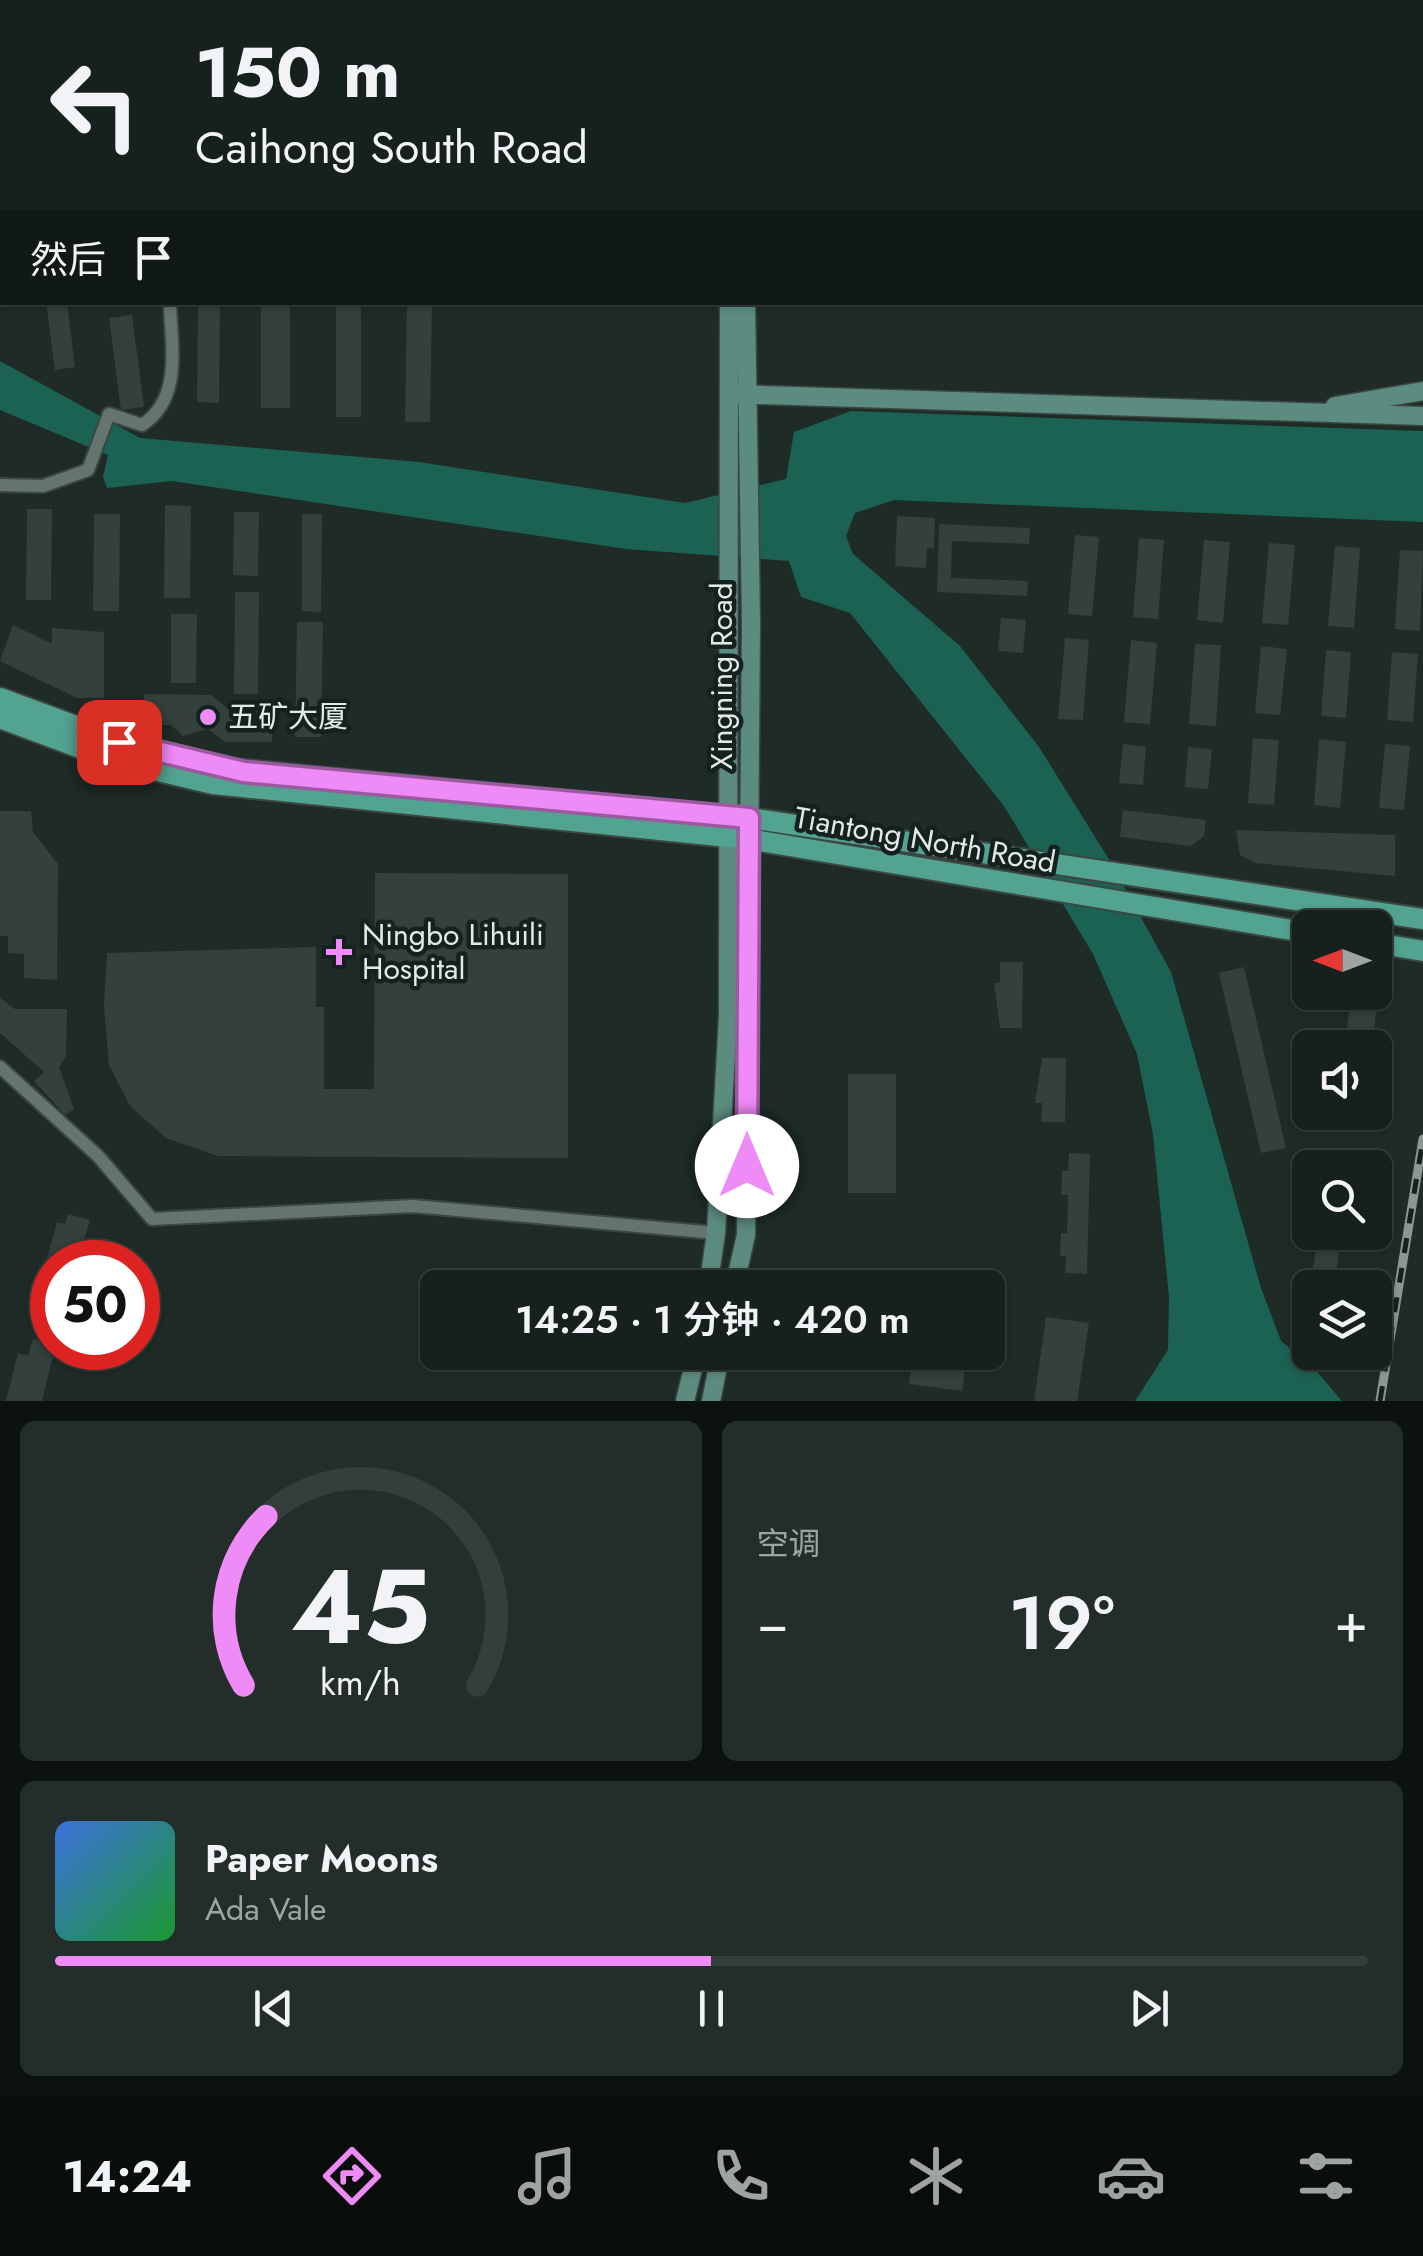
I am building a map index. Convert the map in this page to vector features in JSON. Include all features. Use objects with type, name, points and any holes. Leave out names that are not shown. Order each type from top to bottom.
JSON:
[{"type":"main road","name":"Xingning Road","points":[[711,1270],[716,1233],[751,622],[728,305]]},
{"type":"main road","name":"Xingning Road","points":[[738,1270],[746,1235],[739,827],[730,622],[737,394],[746,305]]},
{"type":"main road","points":[[1313,409],[1423,391]]},
{"type":"main road","points":[[737,394],[1313,409],[1423,416]]},
{"type":"main road","points":[[0,698],[119,742],[213,767],[739,827]]},
{"type":"main road","name":"Tiantong North Road","points":[[0,718],[112,760],[213,784],[289,795],[739,827],[1172,880],[1423,918]]},
{"type":"main road","name":"Tiantong North Road","points":[[739,827],[1036,890],[1292,930]]},
{"type":"main road","points":[[1392,946],[1423,951]]},
{"type":"main road","points":[[685,1401],[693,1370]]},
{"type":"main road","points":[[711,1401],[717,1370]]},
{"type":"street","points":[[0,484],[43,486],[88,470],[110,414],[142,425],[160,413],[172,374],[170,305]]},
{"type":"street","points":[[0,1067],[98,1156],[152,1218],[413,1206],[716,1233]]},
{"type":"shaded area","points":[[0,361],[140,438],[419,462],[685,503],[786,479],[794,432],[851,411],[1423,431],[1423,522],[894,500],[855,513],[846,536],[853,554],[960,646],[1039,747],[1110,861],[1171,972],[1261,1288],[1281,1341],[1292,1350],[1292,1370],[1316,1370],[1342,1401],[1135,1401],[1168,1350],[1169,1297],[1153,1134],[1137,1054],[1093,954],[1004,806],[850,613],[801,597],[789,561],[626,549],[172,481],[107,488],[103,477],[108,455],[0,410]]},
{"type":"building","points":[[46,305],[67,305],[75,367],[55,370]]},
{"type":"building","points":[[198,305],[220,305],[219,403],[197,402]]},
{"type":"building","points":[[261,305],[290,305],[290,408],[261,408]]},
{"type":"building","points":[[336,305],[361,305],[361,417],[336,417]]},
{"type":"building","points":[[407,305],[432,305],[430,422],[405,422]]},
{"type":"building","points":[[132,315],[144,407],[121,410],[109,318]]},
{"type":"building","points":[[165,505],[191,506],[190,598],[164,598]]},
{"type":"building","points":[[27,509],[52,509],[51,600],[26,600]]},
{"type":"building","points":[[234,512],[259,512],[258,576],[233,575]]},
{"type":"building","points":[[94,514],[120,514],[119,611],[93,611]]},
{"type":"building","points":[[302,514],[322,514],[321,612],[302,611]]},
{"type":"building","points":[[897,516],[935,518],[934,548],[927,548],[926,568],[895,566]]},
{"type":"building","points":[[939,524],[1030,528],[1029,544],[952,541],[951,578],[1028,581],[1027,596],[937,592]]},
{"type":"building","points":[[1075,535],[1099,537],[1092,616],[1068,614]]},
{"type":"building","points":[[1139,538],[1164,540],[1158,619],[1133,617]]},
{"type":"building","points":[[1204,540],[1230,542],[1223,623],[1197,620]]},
{"type":"building","points":[[1269,543],[1295,545],[1288,625],[1262,623]]},
{"type":"building","points":[[1335,546],[1360,548],[1354,628],[1328,626]]},
{"type":"building","points":[[1400,550],[1423,551],[1420,631],[1395,629]]},
{"type":"building","points":[[235,592],[259,592],[258,694],[234,694]]},
{"type":"building","points":[[171,614],[197,614],[196,683],[171,683]]},
{"type":"building","points":[[1001,618],[1026,620],[1023,653],[998,651]]},
{"type":"building","points":[[297,622],[323,622],[321,737],[295,737]]},
{"type":"building","points":[[13,625],[52,644],[52,628],[104,632],[104,698],[77,698],[0,661]]},
{"type":"building","points":[[1065,638],[1089,640],[1083,720],[1058,719]]},
{"type":"building","points":[[1131,640],[1157,643],[1150,724],[1124,722]]},
{"type":"building","points":[[1195,644],[1221,645],[1216,726],[1189,724]]},
{"type":"building","points":[[1261,646],[1287,649],[1280,715],[1255,713]]},
{"type":"building","points":[[1326,650],[1351,652],[1346,718],[1321,716]]},
{"type":"building","points":[[1392,652],[1418,654],[1413,722],[1387,720]]},
{"type":"building","name":"五矿大厦","points":[[144,694],[211,695],[227,708],[273,708],[272,742],[225,742],[208,729],[183,736],[171,725],[144,725]]},
{"type":"building","points":[[1253,738],[1279,740],[1274,805],[1248,803]]},
{"type":"building","points":[[1319,739],[1346,742],[1340,808],[1314,805]]},
{"type":"building","points":[[1123,744],[1146,747],[1143,785],[1119,783]]},
{"type":"building","points":[[1385,744],[1410,746],[1404,810],[1379,808]]},
{"type":"building","points":[[1188,747],[1212,749],[1208,789],[1185,787]]},
{"type":"building","points":[[1123,810],[1206,820],[1204,836],[1191,846],[1120,837]]},
{"type":"building","points":[[0,811],[31,811],[33,832],[58,864],[57,980],[24,978],[24,954],[8,953],[8,936],[0,936]]},
{"type":"building","points":[[1236,830],[1395,835],[1395,876],[1255,863],[1240,855]]},
{"type":"building","points":[[375,873],[568,874],[568,1158],[218,1156],[166,1138],[130,1106],[109,1065],[104,1006],[107,953],[316,947],[316,1007],[324,1007],[324,1089],[374,1089]]},
{"type":"building","points":[[1000,962],[1023,962],[1022,1028],[1000,1028],[994,983],[1000,983]]},
{"type":"building","points":[[1244,967],[1286,1148],[1261,1153],[1219,973]]},
{"type":"building","points":[[0,998],[15,1009],[67,1009],[66,1057],[59,1067],[74,1109],[65,1115],[34,1081],[44,1072],[0,1033]]},
{"type":"building","points":[[1349,1010],[1376,1010],[1374,1030],[1347,1030]]},
{"type":"building","points":[[1042,1058],[1066,1058],[1065,1122],[1041,1122],[1042,1103],[1035,1103]]},
{"type":"building","points":[[848,1074],[896,1074],[896,1193],[848,1193]]},
{"type":"building","points":[[1069,1153],[1090,1154],[1087,1274],[1065,1273],[1066,1256],[1060,1256],[1061,1233],[1067,1233],[1068,1195],[1061,1195],[1062,1171],[1068,1171]]},
{"type":"building","points":[[68,1214],[90,1220],[84,1240],[52,1240],[57,1222],[65,1224]]},
{"type":"building","points":[[1316,1250],[1339,1250],[1337,1270],[1313,1270]]},
{"type":"building","points":[[1046,1317],[1089,1323],[1077,1401],[1034,1401]]},
{"type":"building","points":[[30,1349],[30,1370],[50,1370],[42,1401],[6,1401],[18,1353],[28,1356]]},
{"type":"building","points":[[911,1370],[965,1370],[962,1391],[909,1384]]},
{"type":"railway","points":[[1380,1401],[1423,1139]]},
{"type":"place","name":"五矿大厦","points":[[208,717]]},
{"type":"place","name":"Ningbo Lihuili Hospital","points":[[339,952]]},
{"type":"route","points":[[119,742],[244,772],[749,818],[747,1166]]}]
